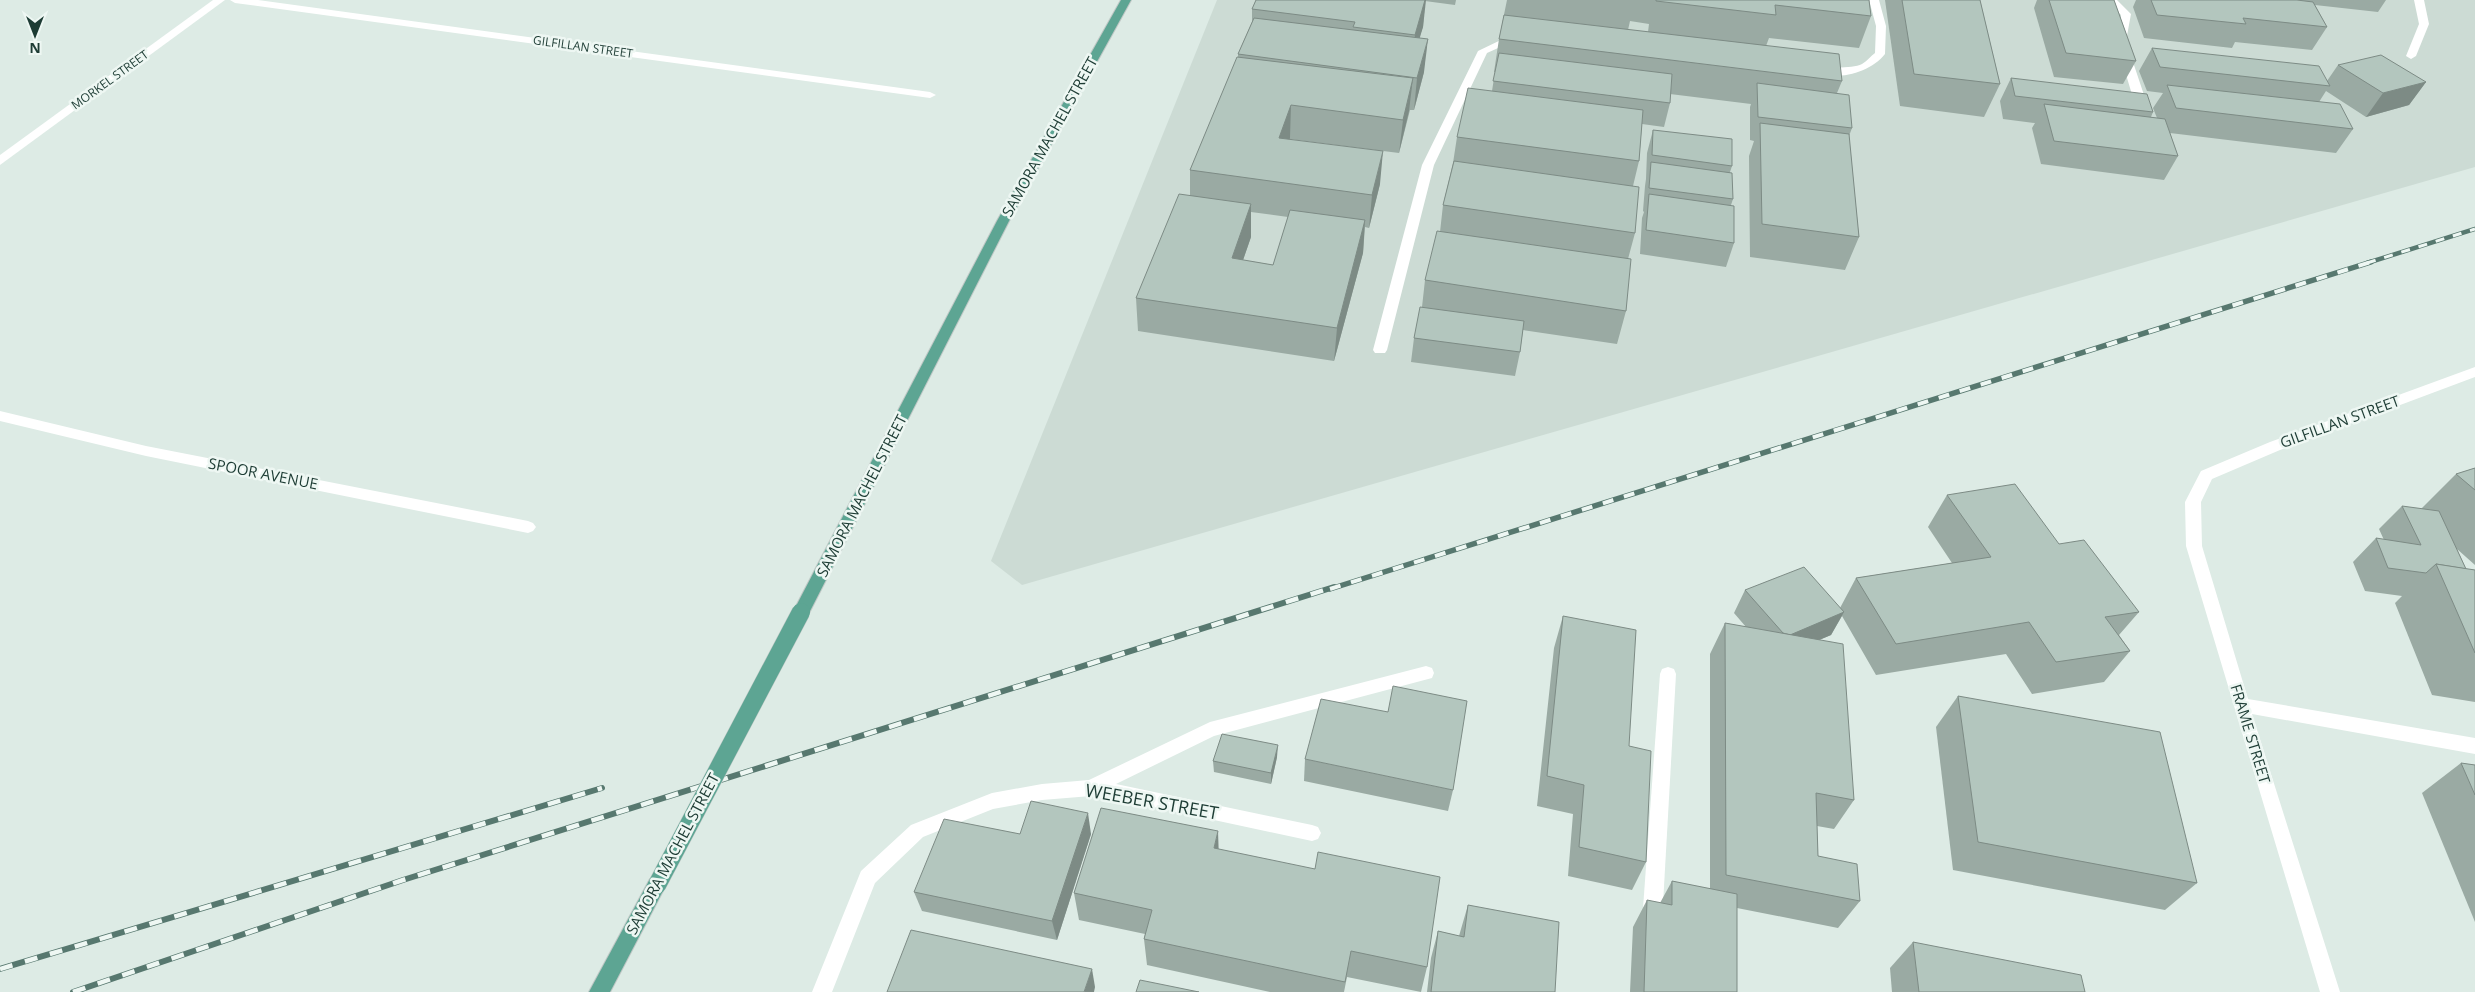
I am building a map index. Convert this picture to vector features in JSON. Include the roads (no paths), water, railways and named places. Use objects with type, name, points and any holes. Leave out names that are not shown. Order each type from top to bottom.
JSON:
[{"type":"main road","name":"SAMORA MACHEL STREET","points":[[599,992],[801,612],[1003,222],[1126,0]]},
{"type":"street","name":"MORKEL STREET","points":[[0,161],[220,0]]},
{"type":"street","name":"GILFILLAN STREET","points":[[235,0],[930,95]]},
{"type":"street","points":[[1814,72],[1832,73],[1865,67],[1880,54],[1881,26],[1874,0]]},
{"type":"street","points":[[2111,0],[2126,14],[2120,41],[2139,98]]},
{"type":"street","points":[[2411,56],[2424,24],[2419,0]]},
{"type":"street","points":[[1380,350],[1428,165],[1479,59],[1483,51],[1505,41],[1532,42]]},
{"type":"street","name":"GILFILLAN STREET","points":[[2206,475],[2275,446],[2475,372]]},
{"type":"street","name":"SPOOR AVENUE","points":[[0,416],[146,451],[528,527]]},
{"type":"street","name":"FRAME STREET","points":[[2206,475],[2193,502],[2194,546],[2330,992]]},
{"type":"street","points":[[1091,788],[1210,729],[1426,673]]},
{"type":"street","points":[[1651,931],[1668,674]]},
{"type":"street","points":[[2241,705],[2475,746]]},
{"type":"street","name":"WEEBER STREET","points":[[822,992],[868,876],[917,831],[992,802],[1042,792],[1091,788],[1149,798],[1312,833]]},
{"type":"railway","points":[[2367,263],[2475,229]]},
{"type":"railway","points":[[1330,589],[2371,262]]},
{"type":"railway","points":[[73,992],[403,880],[1334,587]]},
{"type":"railway","points":[[0,969],[602,788]]}]
